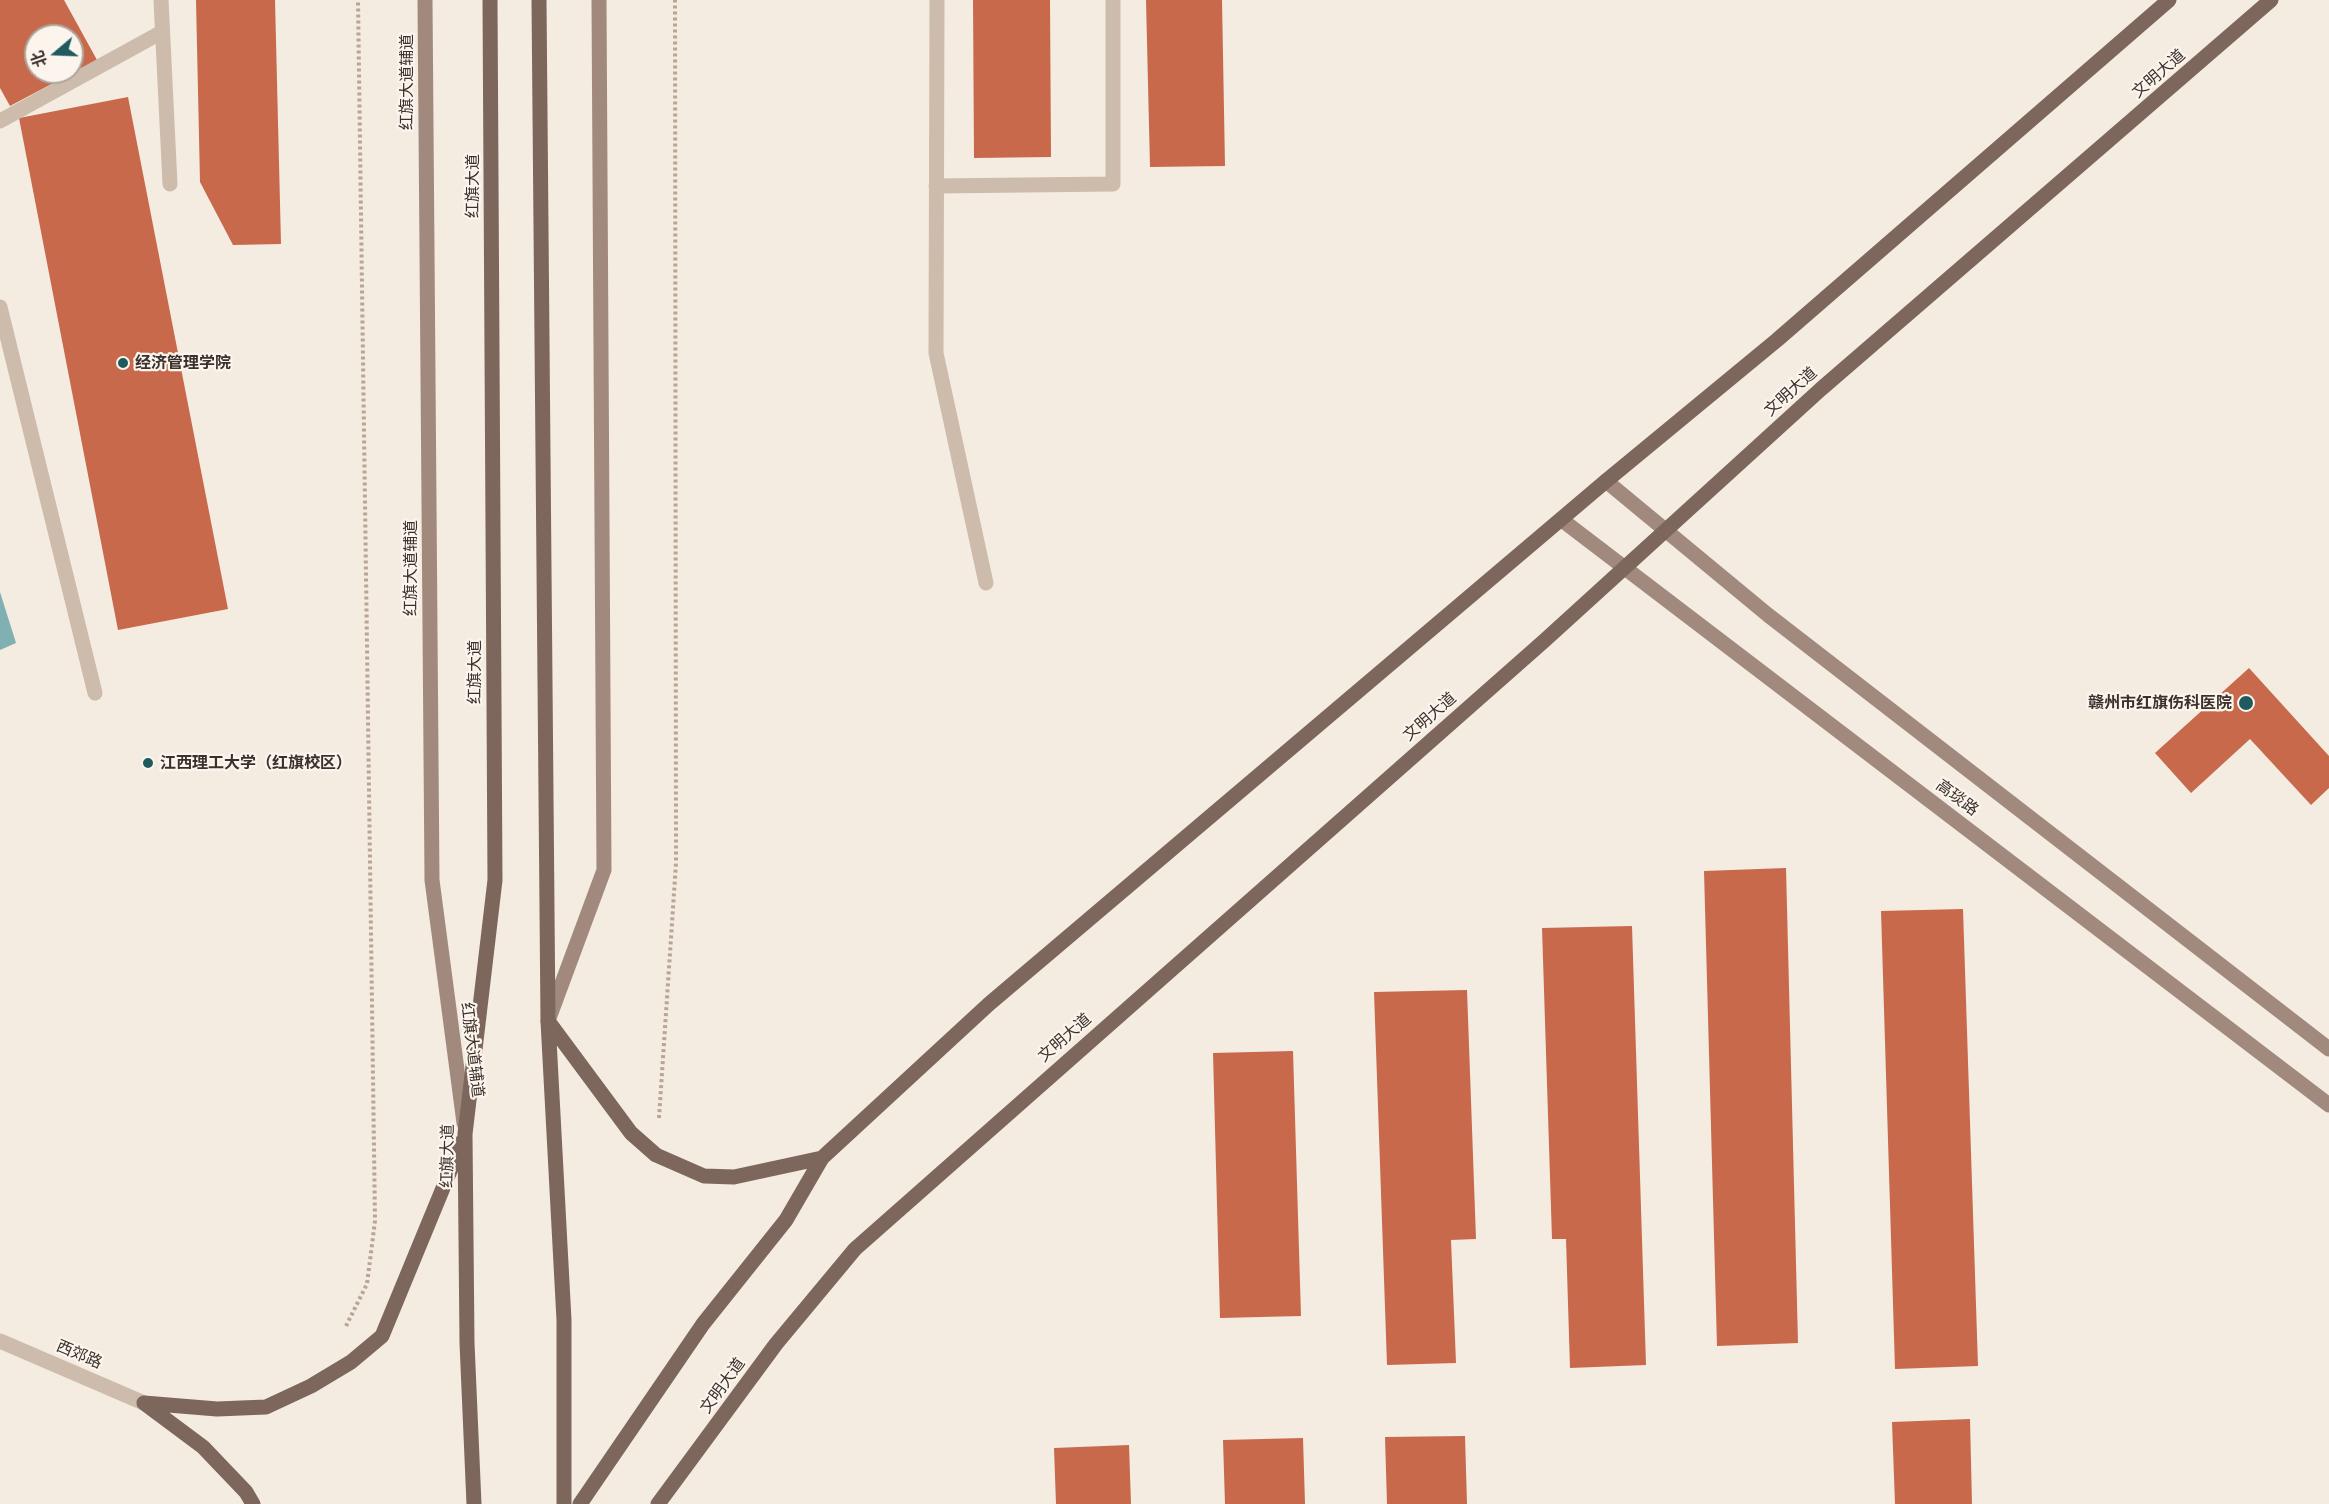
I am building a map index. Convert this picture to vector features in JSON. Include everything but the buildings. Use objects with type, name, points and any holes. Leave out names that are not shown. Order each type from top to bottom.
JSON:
[{"type":"main road","name":"红旗大道辅道","points":[[425,0],[432,880],[465,1134]]},
{"type":"main road","name":"红旗大道","points":[[474,1504],[467,1343],[465,1134],[495,880],[489,0]]},
{"type":"main road","points":[[538,0],[548,1022],[564,1320],[564,1504]]},
{"type":"main road","points":[[548,1022],[604,870],[599,0]]},
{"type":"main road","points":[[580,1504],[703,1324],[786,1220],[822,1158],[989,1004],[1606,481],[1777,340],[2169,0]]},
{"type":"main road","name":"文明大道","points":[[658,1504],[776,1344],[855,1249],[1625,567],[1821,389],[2271,0]]},
{"type":"main road","name":"高琰路","points":[[1606,481],[1768,615],[2329,1048]]},
{"type":"main road","name":"高琰路","points":[[1562,520],[2329,1105]]},
{"type":"main road","points":[[548,1022],[631,1133],[656,1155],[704,1176],[734,1177],[822,1158]]},
{"type":"main road","points":[[144,1403],[217,1409],[266,1407],[311,1386],[351,1362],[382,1336],[465,1134]]},
{"type":"main road","points":[[144,1403],[203,1448],[246,1492],[253,1504]]},
{"type":"street","points":[[161,0],[170,184]]},
{"type":"street","points":[[937,0],[936,353],[986,583]]},
{"type":"street","points":[[936,186],[1113,184],[1113,0]]},
{"type":"street","points":[[0,122],[162,32]]},
{"type":"street","points":[[0,307],[95,693]]},
{"type":"street","name":"西郊路","points":[[0,1341],[144,1403]]},
{"type":"path","points":[[342,1333],[367,1284],[375,1221],[358,0]]},
{"type":"path","points":[[656,1155],[676,863],[675,0]]},
{"type":"water","points":[[0,592],[16,643],[0,650]]},
{"type":"place","name":"经济管理学院","points":[[123,363]]},
{"type":"place","name":"赣州市红旗伤科医院","points":[[2246,703]]},
{"type":"place","name":"江西理工大学（红旗校区）","points":[[148,763]]}]
